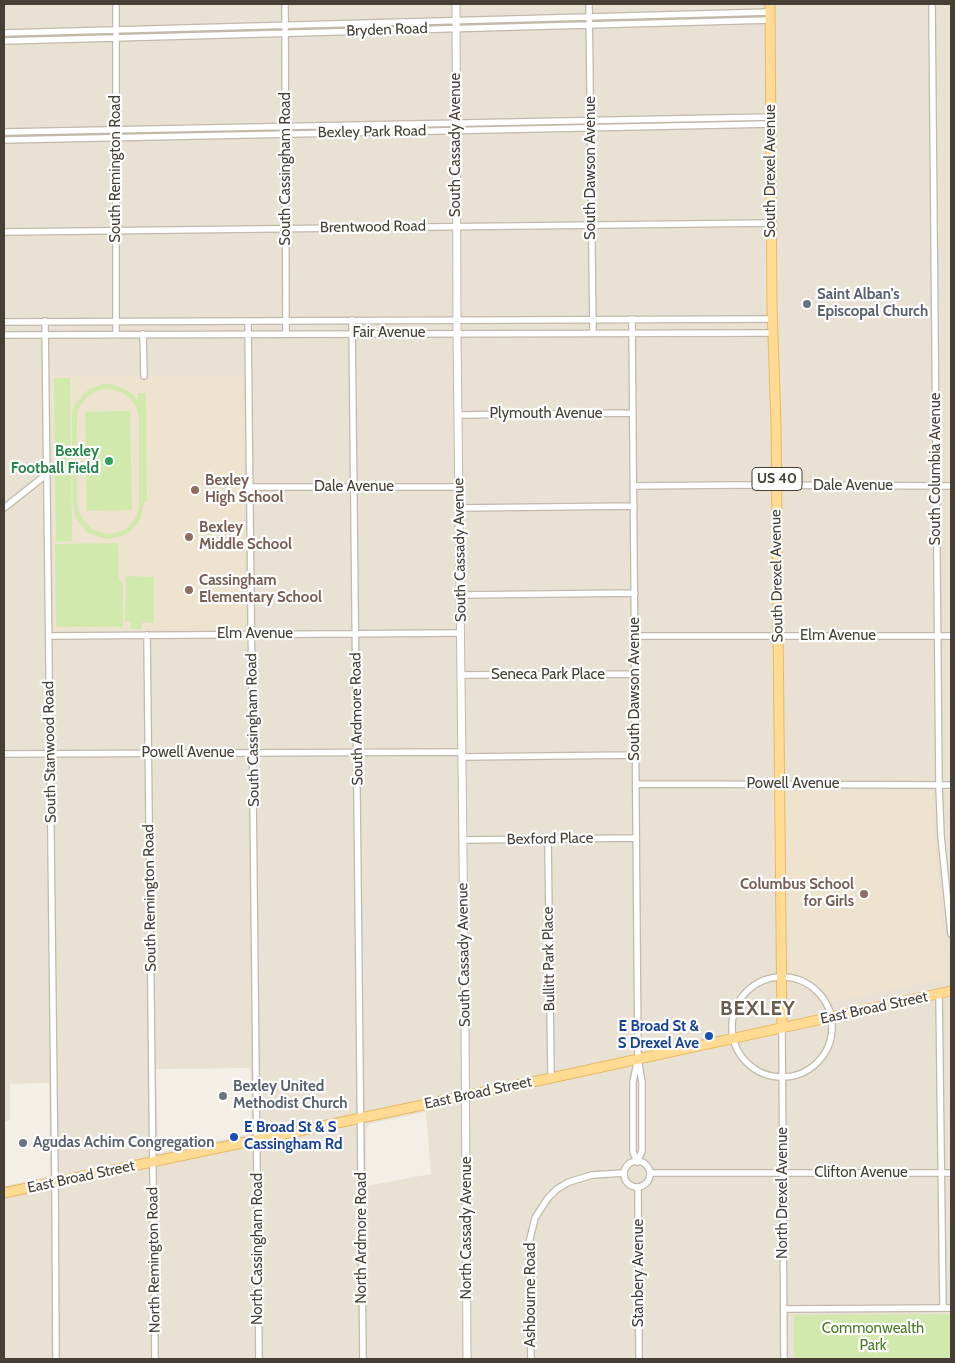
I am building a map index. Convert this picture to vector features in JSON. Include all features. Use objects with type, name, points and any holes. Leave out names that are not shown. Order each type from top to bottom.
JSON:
[{"type":"main road","name":"South Drexel Avenue","points":[[770,12],[782,1028]]},
{"type":"main road","name":"East Broad Street","points":[[4,1193],[551,1078],[951,991]]},
{"type":"street","name":"South Remington Road","points":[[116,4],[116,334]]},
{"type":"street","name":"South Cassingham Road","points":[[285,4],[286,334]]},
{"type":"street","name":"South Cassady Avenue","points":[[456,4],[457,333],[466,1096]]},
{"type":"street","name":"South Dawson Avenue","points":[[589,4],[593,333]]},
{"type":"street","name":"South Columbia Avenue","points":[[932,4],[939,784],[941,836],[951,934]]},
{"type":"street","name":"Bryden Road","points":[[4,33],[770,12]]},
{"type":"street","name":"Bryden Road","points":[[4,41],[590,25],[770,12]]},
{"type":"street","name":"Bexley Park Road","points":[[4,140],[286,134],[590,120],[771,120]]},
{"type":"street","name":"Bexley Park Road","points":[[4,132],[285,126],[590,128],[771,120]]},
{"type":"street","name":"Brentwood Road","points":[[4,232],[772,223]]},
{"type":"street","name":"South Dawson Avenue","points":[[632,319],[638,1059]]},
{"type":"street","name":"Fair Avenue","points":[[4,322],[773,319]]},
{"type":"street","name":"South Ardmore Road","points":[[352,320],[362,1118]]},
{"type":"street","name":"South Cassingham Road","points":[[248,321],[257,1139]]},
{"type":"street","name":"South Stanwood Road","points":[[45,322],[56,1359]]},
{"type":"street","name":"Fair Avenue","points":[[4,334],[774,333]]},
{"type":"street","points":[[143,334],[144,376]]},
{"type":"street","name":"Plymouth Avenue","points":[[458,415],[633,413]]},
{"type":"street","points":[[4,508],[47,474]]},
{"type":"street","name":"Dale Avenue","points":[[634,486],[951,486]]},
{"type":"street","name":"Dale Avenue","points":[[250,487],[459,487]]},
{"type":"street","points":[[459,508],[634,506]]},
{"type":"street","points":[[461,595],[635,593]]},
{"type":"street","name":"Elm Avenue","points":[[49,636],[461,634]]},
{"type":"street","name":"South Remington Road","points":[[147,635],[153,1162]]},
{"type":"street","name":"Elm Avenue","points":[[635,636],[951,636]]},
{"type":"street","name":"Seneca Park Place","points":[[461,675],[635,674]]},
{"type":"street","name":"Powell Avenue","points":[[4,754],[357,753],[636,755]]},
{"type":"street","name":"Powell Avenue","points":[[636,784],[951,784]]},
{"type":"street","name":"Bexford Place","points":[[463,840],[636,838]]},
{"type":"street","name":"Bullitt Park Place","points":[[548,839],[551,1078]]},
{"type":"street","points":[[781,978],[806,983],[824,1001],[831,1017],[831,1039],[827,1050],[814,1067],[804,1073],[782,1077],[764,1074],[751,1066],[736,1047],[732,1028],[736,1008],[747,992],[762,982],[771,979],[781,978]]},
{"type":"street","points":[[939,993],[944,1308]]},
{"type":"street","name":"North Drexel Avenue","points":[[782,1028],[784,1359]]},
{"type":"street","points":[[637,1162],[634,1152],[633,1082],[638,1059]]},
{"type":"street","name":"North Cassady Avenue","points":[[466,1096],[467,1359]]},
{"type":"street","name":"North Ardmore Road","points":[[362,1118],[363,1359]]},
{"type":"street","name":"North Cassingham Road","points":[[257,1139],[259,1359]]},
{"type":"street","name":"North Remington Road","points":[[153,1162],[155,1359]]},
{"type":"street","points":[[637,1162],[644,1163],[647,1166],[650,1177],[645,1184],[634,1187],[626,1182],[624,1173],[628,1166],[637,1162]]},
{"type":"street","name":"Ashbourne Road","points":[[530,1359],[530,1243],[535,1218],[548,1198],[568,1182],[592,1175],[624,1173]]},
{"type":"street","name":"Clifton Avenue","points":[[650,1173],[951,1173]]},
{"type":"street","name":"Stanbery Avenue","points":[[638,1187],[639,1359]]},
{"type":"street","points":[[784,1309],[951,1308]]},
{"type":"shaded area","points":[[4,4],[951,4],[951,1359],[4,1359],[4,1186],[49,1176],[49,1083],[10,1084],[10,1120],[4,1122]],"holes":[[[932,791],[933,814],[827,994],[806,977]],[[250,1068],[252,1127],[246,1135],[161,1152],[158,1146],[156,1069]],[[426,1112],[431,1174],[366,1186],[366,1129],[369,1124]]]},
{"type":"shaded area","points":[[243,375],[245,630],[54,630],[51,376]]},
{"type":"shaded area","name":"Columbus School for Girls","points":[[787,791],[933,791],[933,814],[947,979],[831,1002],[827,994],[819,986],[806,977],[790,973]]},
{"type":"green space","points":[[54,378],[70,378],[72,541],[56,542]]},
{"type":"green space","points":[[103,384],[111,384],[133,394],[138,401],[138,393],[146,393],[147,502],[144,502],[140,520],[130,531],[122,536],[106,539],[87,532],[75,517],[73,504],[73,410],[84,393]],"holes":[[[114,390],[129,397],[136,407],[139,417],[139,508],[134,521],[126,529],[109,534],[91,528],[81,517],[77,504],[77,418],[81,404],[88,396],[96,391]]]},
{"type":"green space","name":"Bexley Football Field","points":[[130,411],[132,510],[87,511],[85,412]]},
{"type":"green space","points":[[118,543],[119,579],[123,583],[123,627],[56,627],[55,544]]},
{"type":"green space","points":[[126,576],[154,577],[154,623],[142,623],[142,629],[131,629],[131,622],[125,621]]},
{"type":"green space","name":"Commonwealth Park","points":[[951,1314],[951,1359],[794,1359],[794,1315]]},
{"type":"place","name":"Saint Alban's Episcopal Church","points":[[807,304]]},
{"type":"place","name":"Bexley Football Field","points":[[109,461]]},
{"type":"place","name":"Bexley High School","points":[[195,490]]},
{"type":"place","name":"Bexley Middle School","points":[[189,537]]},
{"type":"place","name":"Cassingham Elementary School","points":[[189,590]]},
{"type":"place","name":"Columbus School for Girls","points":[[864,894]]},
{"type":"place","name":"E Broad St & S Drexel Ave","points":[[709,1036]]},
{"type":"place","name":"Bexley United Methodist Church","points":[[223,1096]]},
{"type":"place","name":"E Broad St & S Cassingham Rd","points":[[234,1137]]},
{"type":"place","name":"Agudas Achim Congregation","points":[[23,1143]]},
{"type":"district","name":"BEXLEY","points":[[758,1009]]}]
